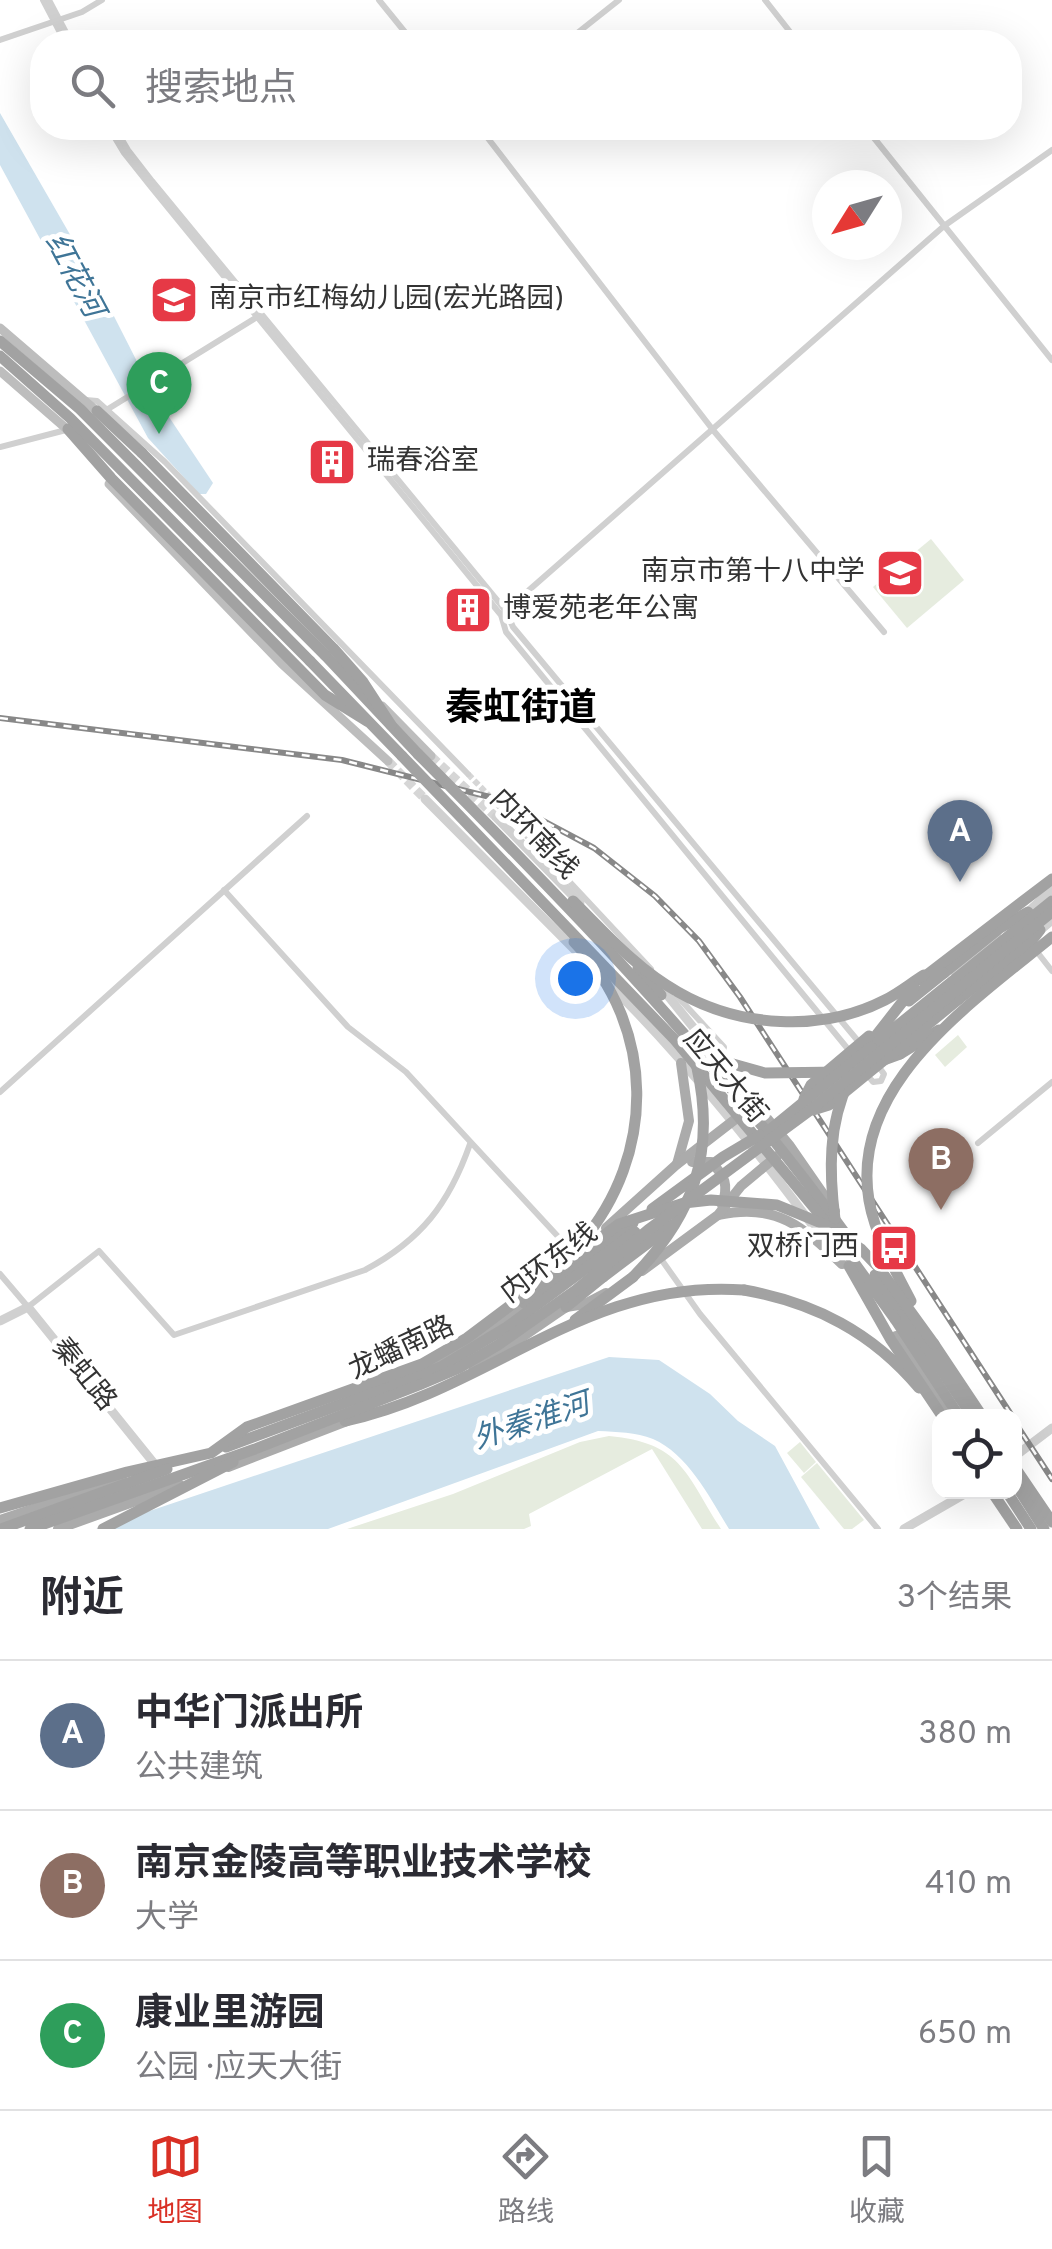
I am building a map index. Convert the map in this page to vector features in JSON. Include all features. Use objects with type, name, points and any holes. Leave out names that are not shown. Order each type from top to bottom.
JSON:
[{"type":"highway","name":"内环南线","points":[[0,341],[80,410],[425,755],[608,948],[746,1105],[820,1199],[972,1409]]},
{"type":"highway","name":"内环南线","points":[[0,356],[70,418],[612,972],[727,1100],[816,1210],[954,1409]]},
{"type":"highway","points":[[106,409],[142,453],[363,682],[391,725]]},
{"type":"highway","points":[[68,430],[325,695],[368,720]]},
{"type":"highway","points":[[425,755],[640,966],[676,992],[722,1012],[748,1018],[797,1022],[850,1013],[884,1000],[924,975],[1052,879]]},
{"type":"highway","points":[[402,756],[424,788],[650,1020],[711,1058],[736,1068],[788,1075],[851,1071],[900,1054],[946,1026]]},
{"type":"highway","name":"内环东线","points":[[806,1107],[1051,892]]},
{"type":"highway","points":[[1028,912],[1000,928],[811,1085],[806,1107],[829,1105],[1046,933]]},
{"type":"highway","name":"内环东线","points":[[30,1529],[432,1380],[498,1345],[576,1290],[1052,912]]},
{"type":"highway","points":[[575,1320],[633,1277],[670,1236],[693,1191],[704,1132],[698,1072],[680,1024],[661,995],[600,928]]},
{"type":"highway","points":[[934,1344],[874,1221],[868,1182],[878,1116],[895,1083],[946,1026],[1046,933]]},
{"type":"highway","points":[[570,1263],[619,1185],[634,1142],[638,1104],[628,1037],[614,1000],[580,948]]},
{"type":"highway","points":[[924,975],[874,1035],[843,1094],[834,1124],[832,1191],[836,1226],[848,1264],[867,1302],[939,1409]]},
{"type":"highway","points":[[1,1519],[127,1472],[210,1453],[247,1427],[422,1364],[467,1338],[723,1157],[775,1131]]},
{"type":"highway","points":[[566,1307],[749,1164],[775,1131]]},
{"type":"highway","name":"内环东线","points":[[1,1519],[210,1453],[441,1367],[478,1347],[775,1131]]},
{"type":"highway","points":[[524,1303],[619,1224],[670,1206],[710,1200],[777,1205],[826,1225],[860,1248],[906,1302],[973,1409]]},
{"type":"highway","points":[[309,1428],[356,1418],[433,1392],[575,1320],[624,1302],[690,1289],[732,1289],[779,1296],[815,1308],[880,1348],[937,1409]]},
{"type":"highway","points":[[103,1529],[210,1476],[255,1448]]},
{"type":"highway","points":[[1022,1480],[1049,1527]]},
{"type":"highway","points":[[1022,1489],[1049,1527]]},
{"type":"highway","points":[[1000,1499],[1019,1529]]},
{"type":"highway","points":[[1012,1499],[1031,1529]]},
{"type":"main road","points":[[0,328],[86,400],[106,409],[425,755]]},
{"type":"main road","points":[[0,370],[68,430],[106,481],[282,664],[388,761]]},
{"type":"main road","points":[[676,1165],[689,1121],[680,1062]]},
{"type":"main road","points":[[570,1263],[676,1165],[756,1104]]},
{"type":"main road","name":"应天大街","points":[[756,1104],[790,1146],[972,1409]]},
{"type":"main road","name":"龙蟠南路","points":[[59,1529],[436,1386],[503,1350],[566,1307],[585,1304],[661,1259],[718,1215],[741,1186],[790,1146]]},
{"type":"main road","points":[[676,1165],[710,1162],[722,1172],[727,1184],[718,1215],[741,1210],[761,1211],[780,1218],[804,1228],[842,1264]]},
{"type":"main road","name":"龙蟠南路","points":[[1,1519],[355,1396],[446,1358],[524,1303]]},
{"type":"main road","name":"应天大街","points":[[896,1336],[940,1409]]},
{"type":"main road","points":[[157,1466],[166,1490]]},
{"type":"street","points":[[46,0],[61,30]]},
{"type":"street","points":[[0,40],[82,12],[102,0]]},
{"type":"street","points":[[379,0],[403,30]]},
{"type":"street","points":[[581,30],[619,0]]},
{"type":"street","points":[[764,0],[788,30]]},
{"type":"street","points":[[118,140],[124,153],[260,315],[503,613],[513,627],[874,1060],[884,1074],[877,1082],[506,632],[503,613]]},
{"type":"street","points":[[489,140],[712,430],[884,632]]},
{"type":"street","points":[[876,140],[1052,360]]},
{"type":"street","points":[[503,613],[944,226],[1052,150]]},
{"type":"street","points":[[0,447],[68,430],[260,315]]},
{"type":"street","points":[[106,409],[165,462],[468,774]]},
{"type":"street","name":"应天大街","points":[[425,800],[650,1024],[767,1164],[896,1336]]},
{"type":"street","points":[[498,804],[724,1047],[721,1061]]},
{"type":"street","points":[[0,1092],[308,816]]},
{"type":"street","name":"应天大街","points":[[496,818],[654,978],[756,1104]]},
{"type":"street","points":[[224,890],[348,1027],[406,1072],[570,1263]]},
{"type":"street","points":[[847,1049],[861,1044],[1051,892]]},
{"type":"street","points":[[874,1060],[1046,933],[1052,920]]},
{"type":"street","points":[[1030,943],[1052,971]]},
{"type":"street","points":[[978,1143],[1052,1082]]},
{"type":"street","points":[[0,1320],[28,1307],[99,1251],[174,1335],[364,1270],[412,1241],[431,1220],[462,1167],[470,1144]]},
{"type":"street","points":[[661,1259],[700,1314],[878,1529]]},
{"type":"street","points":[[0,1274],[28,1307]]},
{"type":"street","name":"秦虹路","points":[[28,1307],[157,1466]]},
{"type":"street","points":[[1022,1451],[1052,1428]]},
{"type":"street","points":[[904,1529],[956,1499]]},
{"type":"shaded area","points":[[931,539],[964,580],[907,628],[873,587]]},
{"type":"shaded area","points":[[958,1035],[967,1047],[945,1067],[935,1055]]},
{"type":"shaded area","points":[[609,1436],[633,1440],[667,1454],[689,1477],[721,1529],[702,1529],[652,1449],[529,1514],[531,1526],[524,1529],[347,1529],[453,1494],[580,1442]]},
{"type":"shaded area","points":[[800,1442],[816,1462],[804,1473],[787,1453]]},
{"type":"shaded area","points":[[817,1463],[864,1520],[852,1529],[844,1529],[801,1477]]},
{"type":"water","name":"红花河","points":[[0,113],[91,271],[153,393],[213,483],[206,494],[199,494],[148,438],[0,165]]},
{"type":"water","name":"外秦淮河","points":[[609,1357],[659,1360],[710,1394],[738,1421],[775,1446],[820,1529],[729,1529],[697,1478],[666,1446],[640,1435],[598,1431],[328,1529],[96,1529]]},
{"type":"tunnel","points":[[431,756],[496,817]]},
{"type":"tunnel","points":[[388,761],[425,799]]},
{"type":"tunnel","points":[[468,774],[497,804]]},
{"type":"railway","points":[[0,718],[342,760],[506,801],[594,848],[655,896],[699,941],[740,997],[1007,1409]]},
{"type":"railway","points":[[1022,1433],[1052,1479]]},
{"type":"place","name":"南京市红梅幼儿园(宏光路园)","points":[[174,300]]},
{"type":"place","name":"康业里游园","points":[[159,434]]},
{"type":"place","name":"瑞春浴室","points":[[332,462]]},
{"type":"place","name":"南京市第十八中学","points":[[900,573]]},
{"type":"place","name":"博爱苑老年公寓","points":[[468,610]]},
{"type":"place","name":"中华门派出所","points":[[960,882]]},
{"type":"place","name":"南京金陵高等职业技术学校","points":[[941,1210]]},
{"type":"place","name":"双桥门西","points":[[894,1248]]},
{"type":"district","name":"秦虹街道","points":[[521,710]]}]
